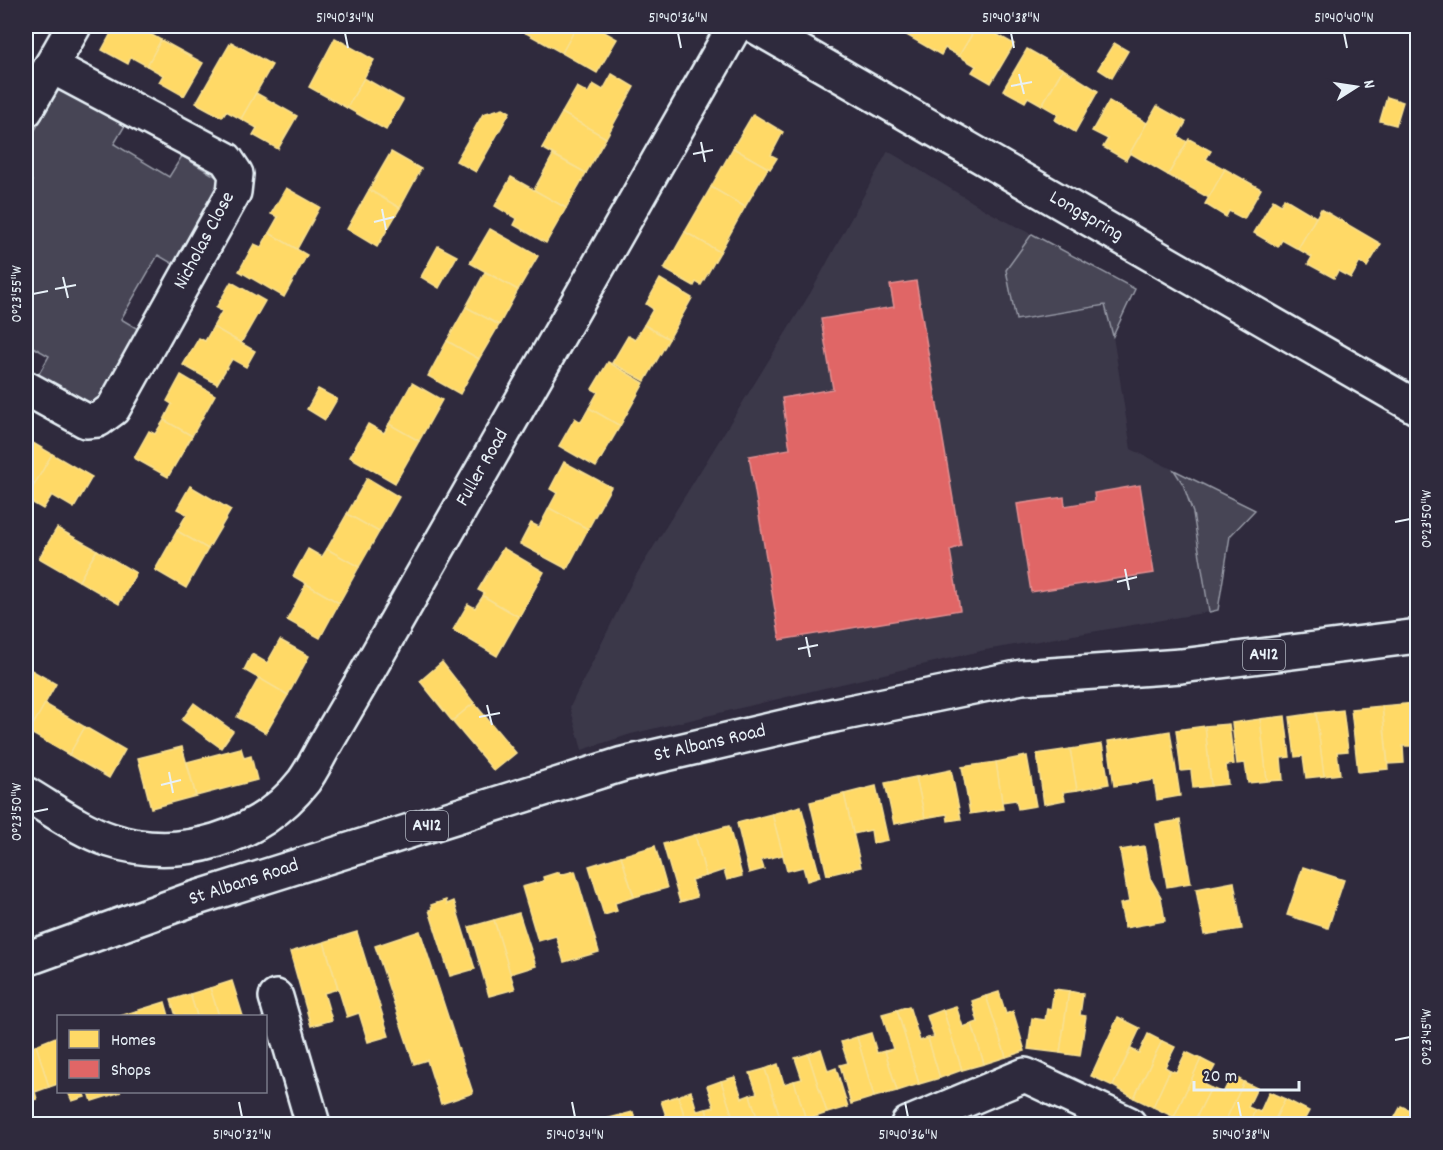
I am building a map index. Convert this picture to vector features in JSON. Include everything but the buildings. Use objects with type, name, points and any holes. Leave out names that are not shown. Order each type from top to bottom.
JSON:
[{"type":"street","points":[[26,110],[74,26]]},
{"type":"street","name":"Fuller Road","points":[[26,794],[90,831],[111,840],[137,846],[177,850],[223,839],[247,829],[288,800],[305,779],[735,26]]},
{"type":"street","name":"Longspring","points":[[754,26],[1418,408]]},
{"type":"street","name":"Nicholas Close","points":[[26,388],[86,421],[98,420],[113,409],[234,192],[236,174],[226,159],[51,66]]},
{"type":"street","name":"St Albans Road","points":[[26,959],[187,901],[634,761],[835,715],[1022,678],[1181,666],[1418,636]]},
{"type":"street","points":[[276,997],[313,1125]]},
{"type":"street","points":[[908,1125],[1024,1075],[1130,1125]]},
{"type":"shaded area","points":[[71,88],[127,122],[114,144],[169,177],[182,156],[220,179],[225,194],[180,268],[158,255],[121,319],[143,332],[102,402],[83,406],[36,379],[49,356],[26,343],[26,191],[32,181],[26,177],[26,145],[58,91]]},
{"type":"shaded area","points":[[888,151],[989,212],[1099,270],[1113,336],[1131,449],[1174,470],[1183,484],[1191,504],[1197,532],[1209,612],[985,650],[631,734],[582,750],[570,707],[633,580],[811,292]]},
{"type":"shaded area","points":[[1032,234],[1135,289],[1113,336],[1105,305],[1016,320],[1006,270]]},
{"type":"shaded area","points":[[1174,470],[1255,510],[1230,536],[1218,610],[1209,612],[1193,513],[1183,484]]}]
